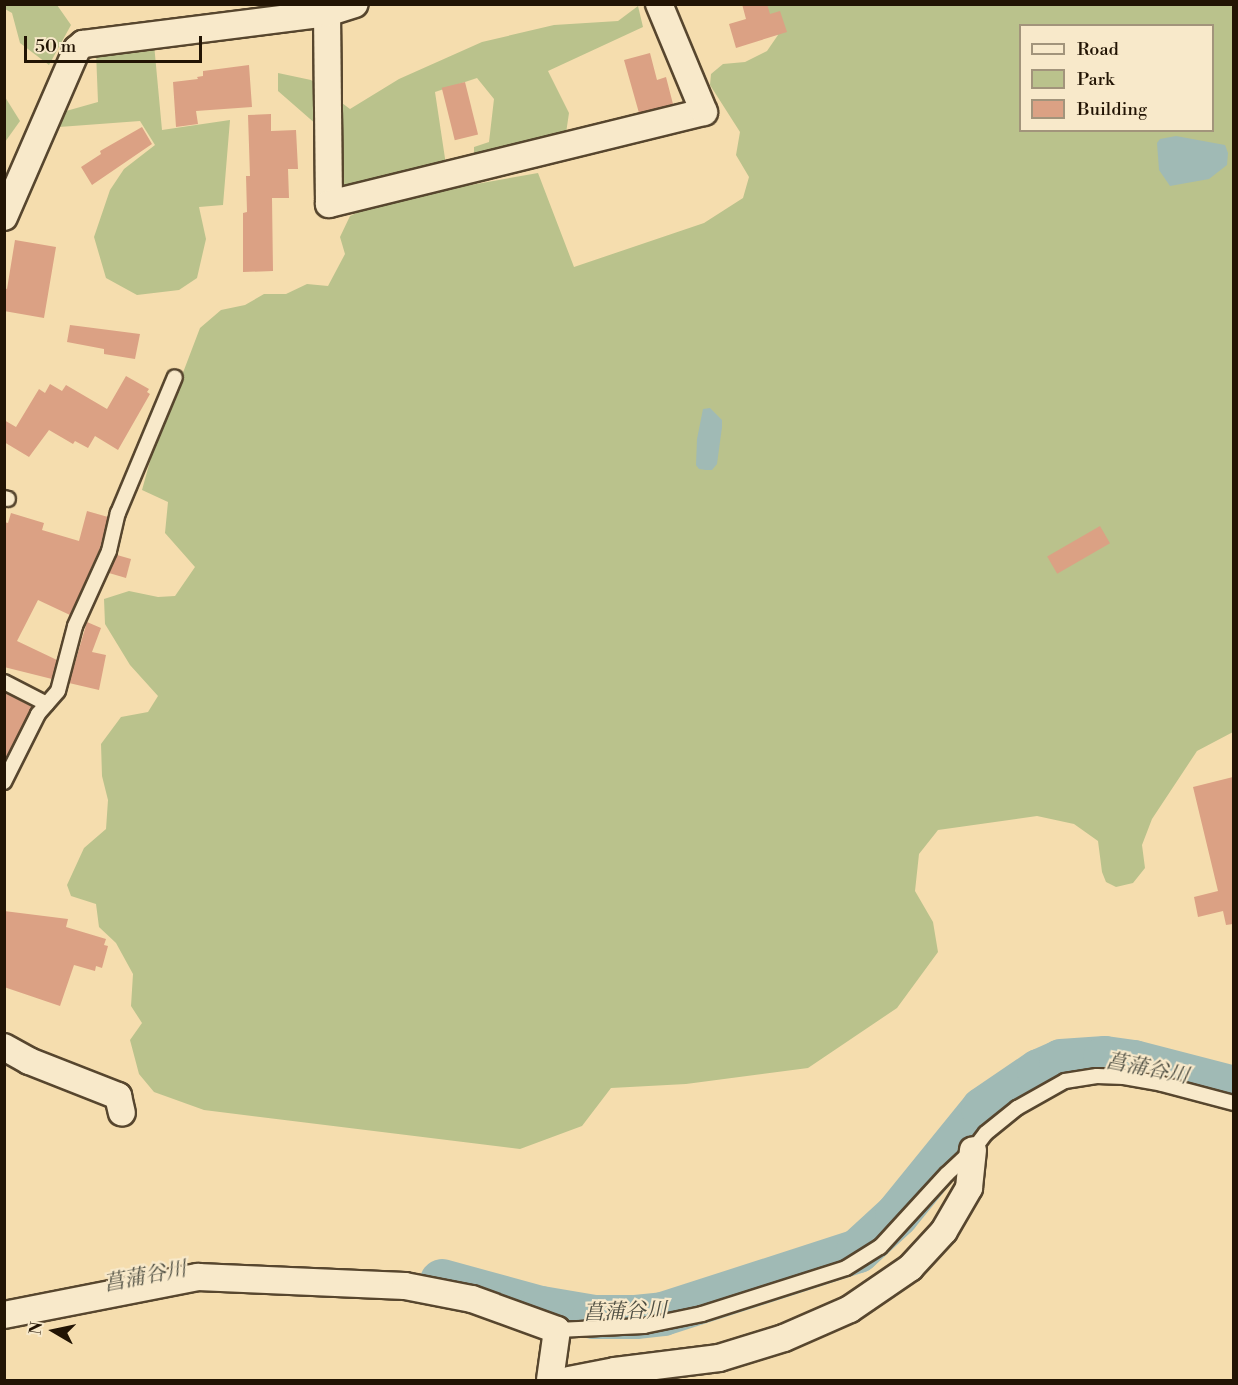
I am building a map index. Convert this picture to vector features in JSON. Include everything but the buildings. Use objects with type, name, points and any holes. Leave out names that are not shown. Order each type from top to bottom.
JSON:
[{"type":"street","points":[[4,217],[77,49],[83,44],[327,13],[355,4]]},
{"type":"street","points":[[327,13],[329,204],[704,112],[659,4]]},
{"type":"street","points":[[4,1047],[29,1061],[118,1096],[122,1113]]},
{"type":"street","points":[[569,1380],[615,1371],[719,1358],[784,1338],[850,1309],[910,1268],[944,1231],[969,1188],[972,1150]]},
{"type":"street","points":[[4,1315],[198,1277],[405,1286],[472,1299],[557,1330],[550,1380]]},
{"type":"lane","points":[[4,782],[38,714],[58,691],[75,626],[109,550],[118,513],[175,377]]},
{"type":"lane","points":[[4,682],[47,704]]},
{"type":"lane","points":[[557,1330],[644,1326],[702,1314],[765,1292],[819,1279],[846,1268],[880,1247],[986,1133],[1017,1108],[1042,1092],[1065,1082],[1097,1076],[1162,1084],[1233,1103]]},
{"type":"green space","points":[[4,5],[57,5],[71,25],[49,65],[20,43],[12,13],[5,9]]},
{"type":"green space","points":[[749,5],[1231,5],[1234,10],[1233,732],[1197,751],[1152,819],[1142,845],[1145,868],[1133,883],[1116,887],[1106,882],[1102,872],[1098,841],[1074,824],[1037,816],[938,830],[919,854],[915,891],[933,922],[938,952],[897,1008],[808,1068],[686,1084],[611,1088],[582,1126],[520,1149],[204,1110],[154,1092],[139,1074],[130,1040],[142,1023],[131,1006],[133,974],[116,943],[99,927],[96,904],[71,896],[67,885],[84,848],[106,829],[108,800],[102,776],[101,744],[121,717],[148,712],[158,696],[130,665],[105,624],[104,599],[129,591],[158,597],[175,596],[195,567],[165,533],[168,502],[142,490],[152,454],[200,328],[221,310],[245,305],[264,294],[286,294],[307,284],[328,286],[345,254],[340,237],[350,216],[367,208],[409,196],[538,173],[574,267],[704,223],[743,198],[749,177],[736,155],[740,132],[710,85],[711,74],[723,64],[745,62],[767,51],[778,35]]},
{"type":"green space","points":[[638,6],[643,27],[548,71],[569,113],[565,140],[474,162],[474,147],[489,142],[494,99],[477,78],[435,92],[446,165],[339,188],[333,139],[278,91],[278,73],[311,80],[350,109],[399,79],[482,42],[554,25],[618,21]]},
{"type":"green space","points":[[154,44],[162,130],[230,120],[223,205],[199,207],[206,239],[197,278],[179,290],[137,295],[106,278],[94,237],[110,190],[124,169],[155,145],[140,121],[59,127],[59,113],[98,102],[96,52]]},
{"type":"green space","points":[[5,97],[20,121],[4,142]]},
{"type":"water","points":[[1176,136],[1225,145],[1228,153],[1227,165],[1209,179],[1170,186],[1159,170],[1157,143],[1160,139]]},
{"type":"water","points":[[710,408],[722,420],[722,427],[717,464],[712,470],[706,470],[699,469],[696,465],[697,439],[703,409]]},
{"type":"waterway","name":"菖蒲谷川","points":[[442,1281],[541,1308],[594,1317],[636,1317],[663,1314],[858,1251],[897,1215],[983,1109],[1039,1071],[1061,1061],[1105,1058],[1134,1062],[1234,1088]]}]
